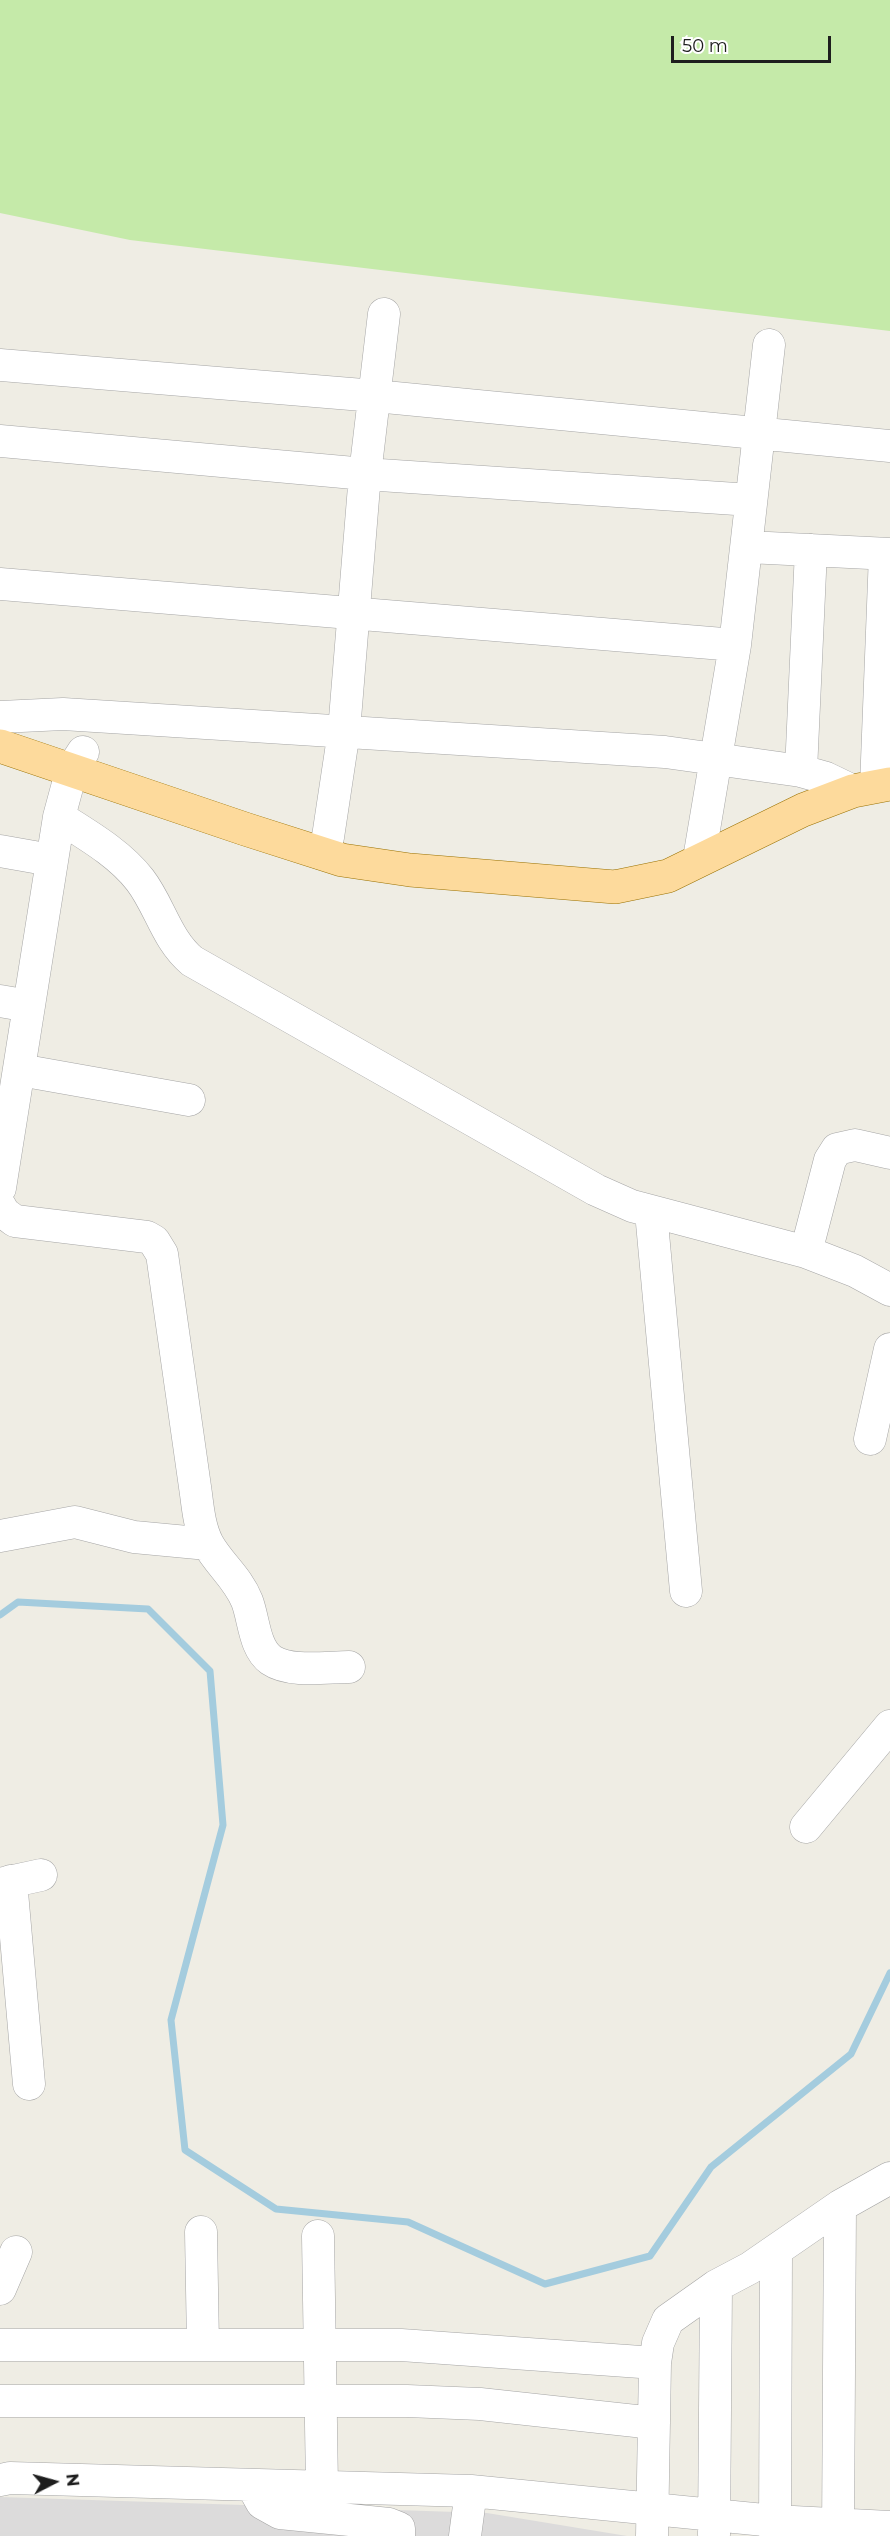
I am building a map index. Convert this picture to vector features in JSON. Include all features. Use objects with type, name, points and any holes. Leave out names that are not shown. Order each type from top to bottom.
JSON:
[{"type":"main road","points":[[0,723],[78,761],[324,845],[410,870],[615,887],[668,876],[803,810],[873,787]]},
{"type":"main road","points":[[0,746],[78,761]]},
{"type":"street","points":[[324,845],[344,731],[365,474],[384,314]]},
{"type":"street","points":[[699,859],[735,645],[748,547],[751,500],[769,345]]},
{"type":"street","points":[[0,365],[375,396],[890,446]]},
{"type":"street","points":[[0,441],[365,474],[751,500]]},
{"type":"street","points":[[0,717],[63,714],[665,752],[801,771],[873,787],[887,554],[748,547]]},
{"type":"street","points":[[801,771],[811,550]]},
{"type":"street","points":[[0,584],[735,645]]},
{"type":"street","points":[[0,1188],[20,1070],[14,1003],[51,860],[59,817],[78,761]]},
{"type":"street","points":[[59,817],[120,859],[139,878],[153,899],[178,949],[192,961],[596,1190],[651,1212],[806,1252],[855,1271],[890,1290]]},
{"type":"street","points":[[0,851],[51,860]]},
{"type":"street","points":[[20,1070],[189,1100]]},
{"type":"street","points":[[806,1252],[830,1160],[837,1149],[855,1145],[890,1153]]},
{"type":"street","points":[[0,1206],[4,1213],[15,1221],[147,1238],[154,1242],[162,1254],[201,1526],[208,1544],[237,1582],[247,1600],[263,1652],[272,1661],[288,1666],[349,1667]]},
{"type":"street","points":[[651,1212],[686,1591]]},
{"type":"street","points":[[870,1439],[890,1349]]},
{"type":"street","points":[[0,1536],[75,1522],[134,1537],[208,1544]]},
{"type":"street","points":[[806,1827],[890,1726]]},
{"type":"street","points":[[29,2084],[10,1991],[5,1882],[41,1875]]},
{"type":"street","points":[[652,2522],[655,2363],[658,2343],[668,2320],[716,2286],[776,2251],[840,2206],[890,2178]]},
{"type":"street","points":[[838,2530],[840,2206]]},
{"type":"street","points":[[201,2232],[203,2344]]},
{"type":"street","points":[[318,2236],[322,2487]]},
{"type":"street","points":[[775,2528],[776,2251]]},
{"type":"street","points":[[0,2289],[16,2252]]},
{"type":"street","points":[[713,2525],[716,2286]]},
{"type":"street","points":[[0,2344],[401,2345],[655,2363]]},
{"type":"street","points":[[0,2400],[321,2399],[480,2404],[654,2423]]},
{"type":"street","points":[[0,2480],[10,2478],[471,2491],[652,2522],[838,2530],[890,2527]]},
{"type":"street","points":[[252,2485],[262,2503],[280,2513],[389,2524],[399,2529],[399,2536]]},
{"type":"street","points":[[465,2536],[471,2491]]},
{"type":"shaded area","points":[[0,2497],[487,2513],[627,2536],[0,2536]]},
{"type":"green space","points":[[0,0],[890,0],[890,331],[130,240],[0,213]]},
{"type":"waterway","points":[[0,1615],[18,1602],[148,1609],[210,1671],[223,1825],[171,2020],[185,2150],[276,2209],[408,2222],[545,2284],[650,2256],[711,2167],[851,2054],[890,1973]]}]
